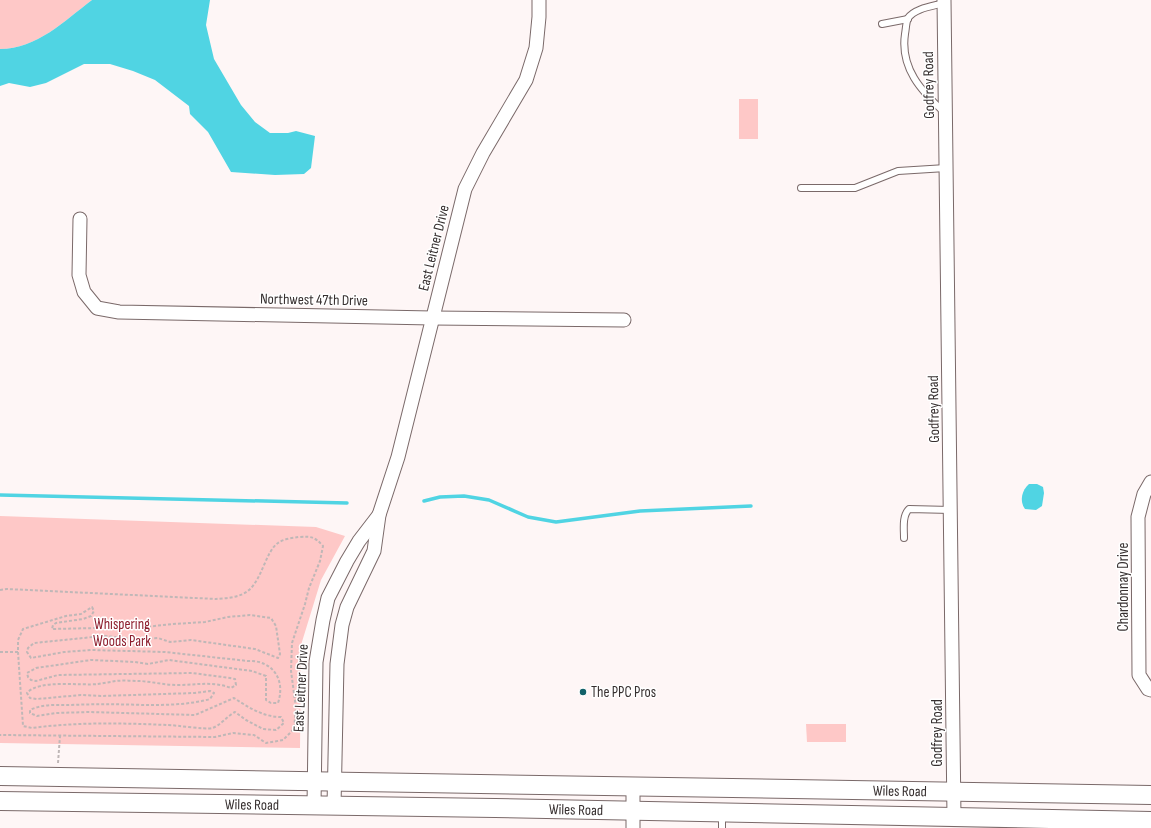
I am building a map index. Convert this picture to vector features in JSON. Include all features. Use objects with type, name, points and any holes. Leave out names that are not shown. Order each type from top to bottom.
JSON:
[{"type":"main road","name":"Wiles Road","points":[[0,776],[633,786],[953,793],[1151,795]]},
{"type":"main road","points":[[92,777],[92,803]]},
{"type":"main road","name":"Wiles Road","points":[[0,801],[334,806],[633,820],[954,817],[1151,821]]},
{"type":"street","name":"East Leitner Drive","points":[[334,806],[337,664],[342,625],[347,607],[374,551],[379,515],[398,457],[465,189],[483,153],[526,80],[536,48],[539,17],[538,0]]},
{"type":"street","name":"Godfrey Road","points":[[944,1],[954,817]]},
{"type":"street","name":"Northwest 47th Drive","points":[[80,219],[79,275],[84,292],[97,308],[119,312],[624,320]]},
{"type":"street","name":"Chardonnay Drive","points":[[1151,482],[1144,494],[1138,517],[1139,675],[1148,689],[1151,690]]},
{"type":"street","name":"East Leitner Drive","points":[[314,806],[316,662],[323,620],[328,598],[347,561],[359,541],[379,515]]},
{"type":"street","points":[[323,620],[342,625]]},
{"type":"street","points":[[315,710],[336,711]]},
{"type":"street","points":[[633,786],[633,820]]},
{"type":"lane","points":[[882,24],[908,19],[923,8],[944,1]]},
{"type":"lane","points":[[908,19],[904,40],[906,58],[910,72],[916,82],[946,114]]},
{"type":"lane","points":[[801,188],[855,188],[898,171],[946,168]]},
{"type":"lane","points":[[904,538],[904,522],[909,509],[951,510]]},
{"type":"path","points":[[0,590],[216,598],[232,597],[247,592],[256,582],[277,543],[288,539],[309,537],[317,539],[323,546],[320,561],[309,588],[292,642],[291,670],[296,708],[294,730],[284,740],[266,743],[254,735],[233,733],[215,737],[0,735]]},
{"type":"path","points":[[92,607],[94,611],[91,616],[83,619],[56,623],[53,625],[52,629],[145,627],[205,622],[228,617],[250,615],[271,618],[276,626],[279,638],[280,654],[278,658],[255,649],[204,641],[191,640],[170,642],[158,638],[139,639],[103,636],[34,643],[28,648],[27,652],[31,658],[64,652],[91,650],[165,652],[255,661],[273,668],[278,676],[280,696],[278,703],[271,703],[266,700],[266,676],[252,672],[169,660],[148,664],[91,660],[36,668],[27,673],[31,680],[36,681],[58,675],[192,673],[230,678],[235,680],[236,685],[231,688],[221,684],[199,683],[177,685],[142,681],[117,681],[97,684],[57,684],[31,689],[27,693],[30,698],[37,699],[80,695],[101,696],[195,693],[210,691],[214,693],[210,699],[200,702],[169,705],[77,704],[42,706],[30,710],[30,713],[37,716],[56,713],[89,712],[194,715],[234,698],[259,712],[272,717],[281,717],[284,723],[276,730],[263,729],[235,712],[228,716],[220,724],[212,728],[96,723],[32,728],[23,726],[18,652],[18,640],[23,629],[66,616],[80,614],[92,607]]},
{"type":"path","points":[[0,652],[18,652]]},
{"type":"path","points":[[58,763],[60,736]]},
{"type":"green space","points":[[0,0],[92,0],[60,25],[38,39],[13,48],[0,49]]},
{"type":"green space","points":[[739,99],[758,99],[758,139],[739,139]]},
{"type":"green space","name":"Whispering Woods Park","points":[[0,516],[316,527],[345,536],[321,580],[301,645],[300,748],[0,743]]},
{"type":"green space","points":[[806,724],[846,724],[846,742],[807,742]]},
{"type":"water","points":[[92,0],[210,0],[206,25],[214,59],[241,105],[255,122],[270,133],[288,133],[296,131],[315,136],[311,168],[304,174],[275,175],[231,172],[208,132],[190,114],[189,106],[155,80],[110,64],[84,64],[46,83],[30,87],[9,83],[0,86],[0,49],[13,48],[38,39],[60,25]]},
{"type":"water","points":[[1029,484],[1037,484],[1043,487],[1044,493],[1042,506],[1036,510],[1025,509],[1022,503],[1023,492]]},
{"type":"waterway","points":[[0,495],[347,503]]},
{"type":"waterway","points":[[424,501],[440,497],[464,496],[489,500],[528,517],[556,522],[640,511],[751,506]]},
{"type":"place","name":"The PPC Pros","points":[[583,692]]}]
